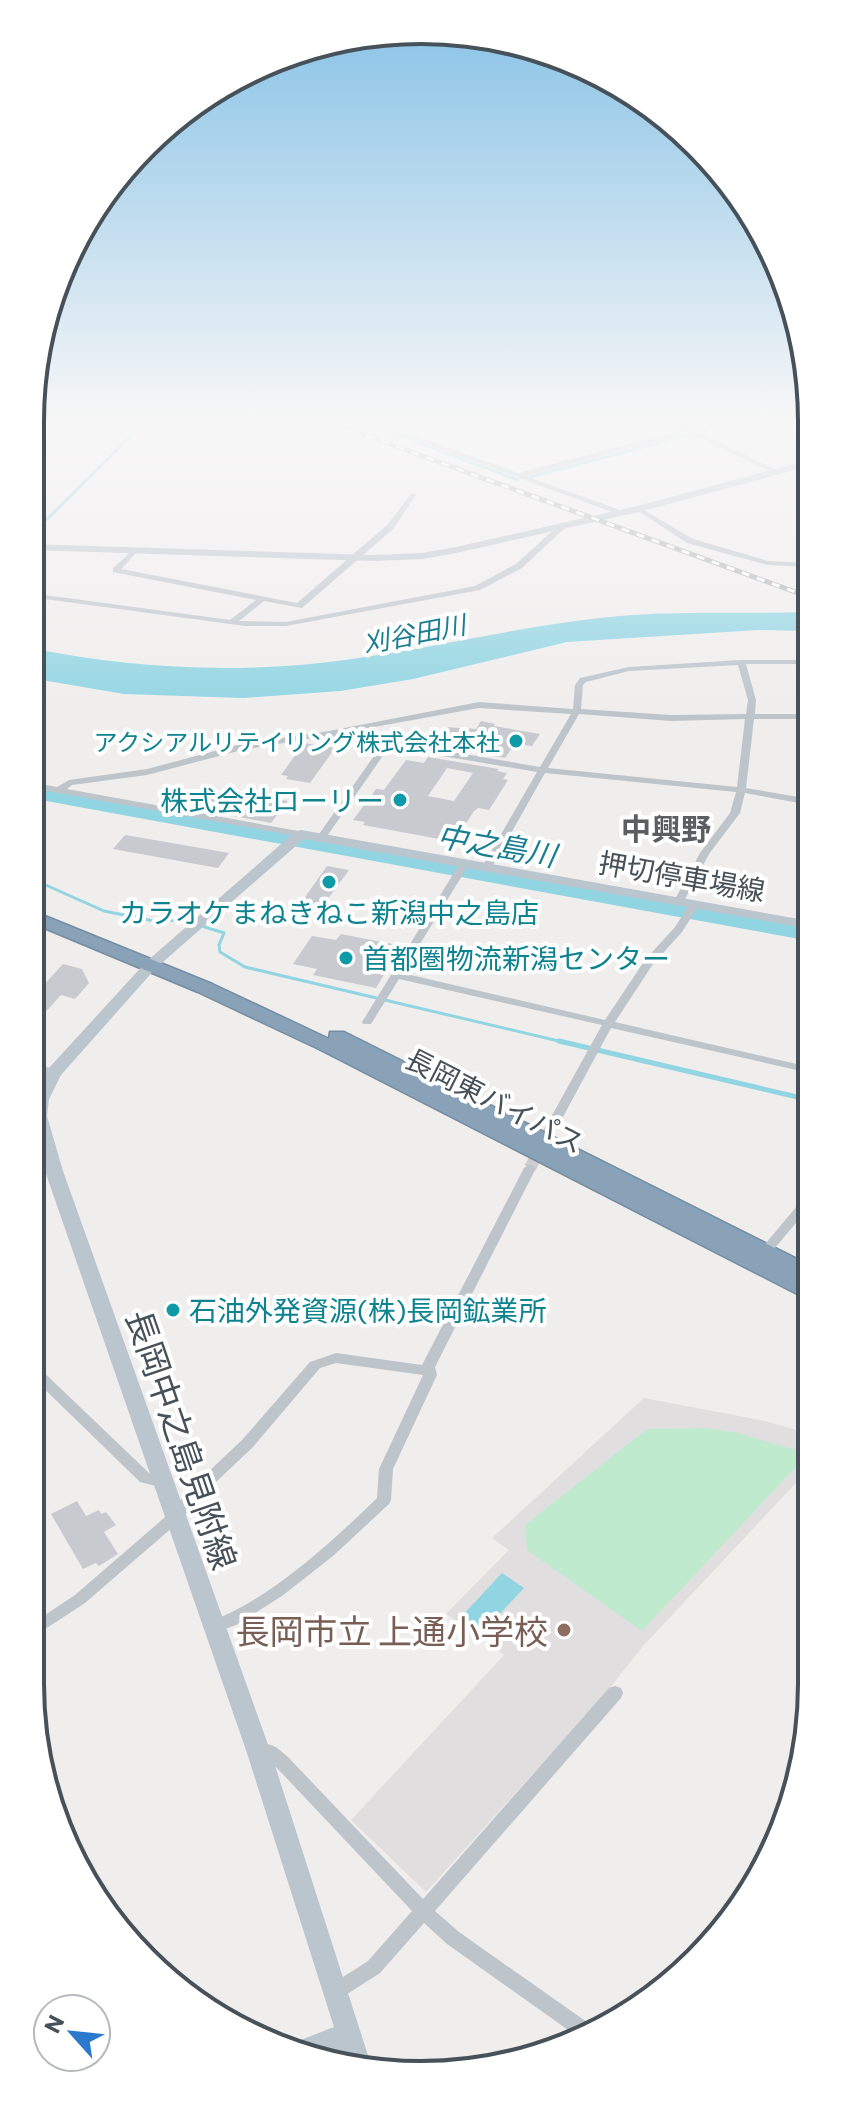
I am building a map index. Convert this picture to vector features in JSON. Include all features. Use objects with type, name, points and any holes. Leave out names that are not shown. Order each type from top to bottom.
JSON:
[{"type":"highway","points":[[44,908],[156,960]]},
{"type":"highway","points":[[44,920],[156,960]]},
{"type":"highway","name":"長岡東バイパス","points":[[156,960],[365,1049],[798,1269]]},
{"type":"highway","name":"長岡東バイパス","points":[[156,960],[798,1286]]},
{"type":"main road","points":[[44,548],[356,558],[438,554],[600,517]]},
{"type":"main road","points":[[156,960],[301,834]]},
{"type":"main road","name":"押切停車場線","points":[[301,834],[798,923]]},
{"type":"main road","name":"長岡中之島見附線","points":[[44,1093],[54,1073],[156,960]]},
{"type":"main road","name":"長岡中之島見附線","points":[[44,1156],[259,1753],[313,1913],[356,2055]]},
{"type":"main road","points":[[317,2046],[348,2035]]},
{"type":"street","points":[[132,553],[116,570],[299,606],[356,558],[397,517]]},
{"type":"street","points":[[652,517],[690,541],[768,563],[798,564]]},
{"type":"street","points":[[44,597],[232,622],[286,624],[477,588],[519,566],[564,525]]},
{"type":"street","points":[[232,622],[263,598]]},
{"type":"street","points":[[679,901],[705,853],[735,813],[741,790],[752,700],[741,662]]},
{"type":"street","points":[[487,867],[577,710],[579,685],[583,680],[603,673],[741,662],[798,662]]},
{"type":"street","points":[[58,791],[69,783],[147,772],[241,747],[464,706],[577,710],[655,718],[798,717]]},
{"type":"street","points":[[325,733],[542,769],[741,790],[798,800]]},
{"type":"street","points":[[322,837],[387,744]]},
{"type":"street","points":[[44,788],[301,834]]},
{"type":"street","points":[[367,1022],[465,863]]},
{"type":"street","points":[[551,1128],[607,1025],[651,960],[680,931],[695,904]]},
{"type":"street","points":[[397,975],[798,1067]]},
{"type":"street","points":[[44,1069],[54,1073]]},
{"type":"street","points":[[214,1627],[242,1617],[354,1531],[384,1500],[386,1469],[429,1371],[530,1168]]},
{"type":"street","points":[[765,1252],[798,1213]]},
{"type":"street","points":[[44,1623],[80,1599],[176,1516],[193,1495],[247,1444],[312,1368],[325,1359],[429,1371]]},
{"type":"street","points":[[44,1381],[145,1478],[163,1482]]},
{"type":"street","points":[[335,1992],[374,1967],[425,1913],[615,1693]]},
{"type":"street","points":[[259,1753],[269,1751],[282,1762],[425,1913],[453,1938],[578,2026]]},
{"type":"shaded area","name":"長岡市立 上通小学校","points":[[644,1398],[765,1421],[798,1431],[798,1481],[643,1646],[605,1694],[426,1892],[351,1820],[504,1655],[446,1614],[509,1550],[492,1538]]},
{"type":"green space","points":[[707,1428],[738,1433],[798,1451],[798,1465],[642,1631],[527,1550],[525,1525],[647,1429]]},
{"type":"water","points":[[798,612],[798,631],[758,630],[567,642],[413,679],[340,691],[243,698],[124,694],[44,680],[44,651],[147,665],[266,667],[345,660],[597,618],[677,613]]},
{"type":"water","points":[[502,1573],[524,1588],[482,1633],[460,1618]]},
{"type":"building","name":"アクシアルリテイリング株式会社本社","points":[[481,721],[540,734],[532,746],[515,744],[505,758],[433,744],[444,727],[476,729]]},
{"type":"building","points":[[304,743],[335,748],[310,783],[286,779],[288,776],[281,775]]},
{"type":"building","name":"株式会社ローリー","points":[[428,757],[499,769],[497,771],[507,773],[503,779],[508,780],[489,810],[478,808],[474,811],[460,833],[456,832],[450,841],[363,825],[365,822],[353,820],[376,789],[384,790],[406,760],[424,763]],"holes":[[[447,768],[473,773],[454,801],[428,796]]]},
{"type":"building","points":[[210,794],[255,802],[260,796],[288,801],[271,823],[197,809]]},
{"type":"building","points":[[125,835],[229,853],[218,868],[113,849]]},
{"type":"building","name":"カラオケまねきねこ新潟中之島店","points":[[327,866],[349,870],[319,911],[298,907]]},
{"type":"building","name":"首都圏物流新潟センター","points":[[341,934],[392,944],[388,949],[398,951],[376,988],[313,975],[317,969],[293,964],[312,936],[336,940]]},
{"type":"building","points":[[63,964],[82,969],[89,983],[75,999],[61,995],[44,1014],[44,985]]},
{"type":"building","points":[[77,1501],[86,1516],[99,1510],[101,1514],[106,1512],[116,1525],[104,1532],[118,1554],[99,1566],[96,1563],[83,1569],[51,1514]]},
{"type":"waterway","points":[[44,522],[49,517]]},
{"type":"waterway","name":"中之島川","points":[[44,795],[798,932]]},
{"type":"waterway","points":[[44,884],[104,911],[154,921],[183,920],[224,933],[219,945],[220,952],[245,967],[567,1043]]},
{"type":"waterway","points":[[559,1041],[798,1097]]},
{"type":"tunnel","points":[[530,1168],[551,1128]]},
{"type":"railway","points":[[590,517],[798,593]]},
{"type":"place","name":"アクシアルリテイリング株式会社本社","points":[[516,741]]},
{"type":"place","name":"株式会社ローリー","points":[[400,800]]},
{"type":"place","name":"カラオケまねきねこ新潟中之島店","points":[[329,882]]},
{"type":"place","name":"首都圏物流新潟センター","points":[[346,958]]},
{"type":"place","name":"石油外発資源(株)長岡鉱業所","points":[[173,1310]]},
{"type":"place","name":"長岡市立 上通小学校","points":[[564,1630]]},
{"type":"district","name":"中興野","points":[[666,827]]},
{"type":"water label","name":"刈谷田川","points":[[414,633]]}]
